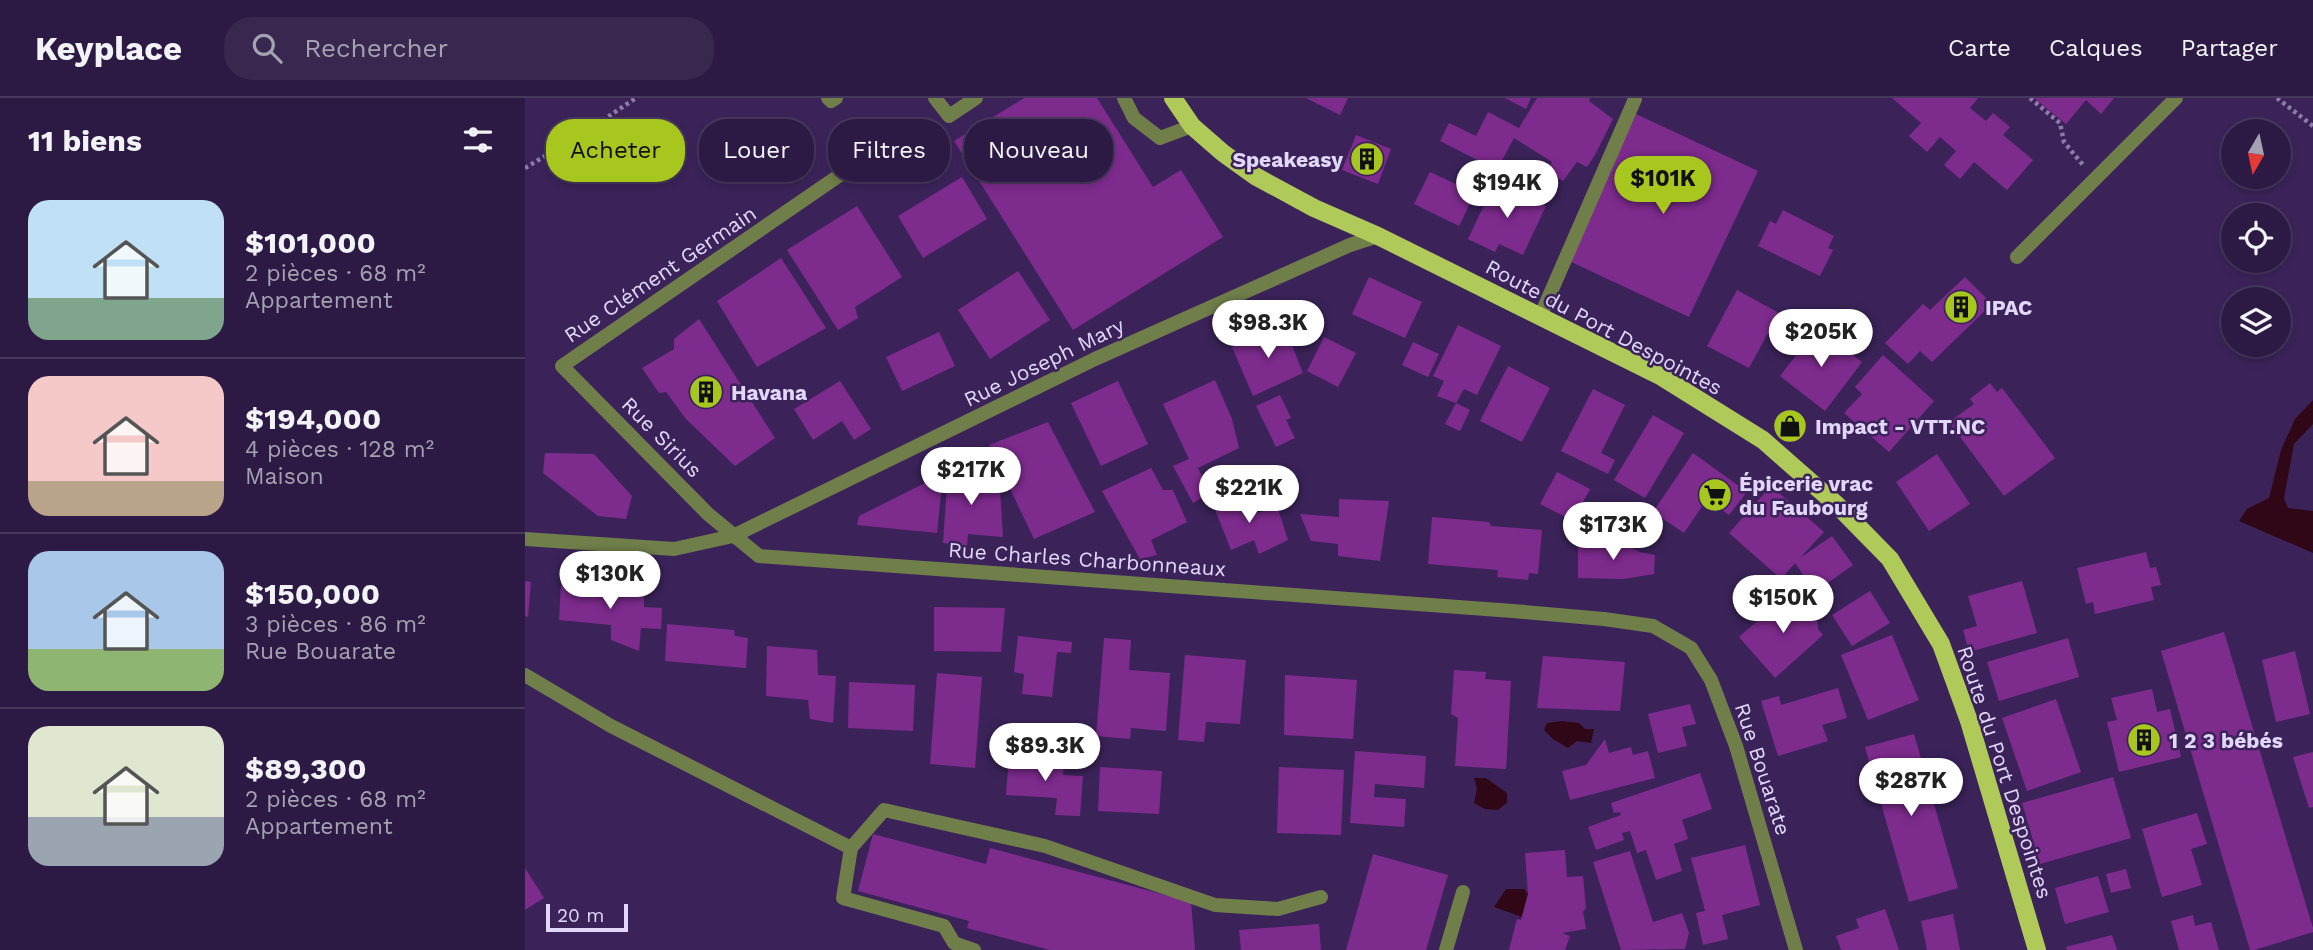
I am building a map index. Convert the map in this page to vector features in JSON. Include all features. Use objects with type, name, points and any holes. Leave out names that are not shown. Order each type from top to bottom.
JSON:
[{"type":"main road","name":"Route du Port Despointes","points":[[1173,98],[1192,126],[1255,176],[1314,208],[1378,236],[1661,377],[1763,440],[1837,505],[1890,559],[1941,643],[1969,721],[2037,950]]},
{"type":"street","points":[[828,98],[831,102],[836,98]]},
{"type":"street","points":[[935,98],[949,116],[976,98]]},
{"type":"street","points":[[1124,98],[1134,118],[1160,138],[1192,126]]},
{"type":"street","points":[[2017,257],[2176,98]]},
{"type":"street","points":[[1540,317],[1635,99]]},
{"type":"street","name":"Rue Clément Germain","points":[[562,366],[831,182]]},
{"type":"street","name":"Rue Joseph Mary","points":[[733,536],[1095,359],[1350,245],[1378,236]]},
{"type":"street","name":"Rue Sirius","points":[[562,366],[733,536]]},
{"type":"street","points":[[525,539],[674,549],[733,536]]},
{"type":"street","name":"Rue Charles Charbonneaux","points":[[733,536],[759,556],[1513,611],[1653,626]]},
{"type":"street","name":"Rue Bouarate","points":[[1653,626],[1691,648],[1711,680],[1736,746],[1796,950]]},
{"type":"street","points":[[525,675],[611,726],[851,848]]},
{"type":"street","points":[[974,950],[954,943],[944,926],[843,898],[851,848],[884,810],[1045,846],[1215,905],[1278,909],[1321,897]]},
{"type":"street","points":[[1446,950],[1463,892]]},
{"type":"path","points":[[525,168],[636,98]]},
{"type":"path","points":[[2029,98],[2060,123],[2064,142],[2095,179]]},
{"type":"path","points":[[2277,98],[2313,126]]},
{"type":"shaded area","points":[[2313,400],[2313,424],[2294,444],[2284,498],[2288,508],[2313,511],[2313,553],[2239,521],[2247,509],[2269,498],[2281,450],[2295,419]]},
{"type":"shaded area","points":[[1547,723],[1579,723],[1585,729],[1594,729],[1591,743],[1577,741],[1568,748],[1544,730]]},
{"type":"shaded area","points":[[1474,778],[1486,778],[1507,793],[1507,803],[1498,810],[1485,809],[1474,803],[1477,789]]},
{"type":"shaded area","points":[[1506,889],[1524,889],[1528,894],[1522,917],[1494,907]]},
{"type":"building","points":[[1024,98],[1097,98],[1110,119],[990,119]]},
{"type":"building","points":[[1306,98],[1348,98],[1340,115]]},
{"type":"building","points":[[1505,98],[1531,98],[1526,109]]},
{"type":"building","points":[[1537,98],[1590,98],[1589,101],[1613,119],[1587,167],[1577,162],[1563,181],[1547,171],[1552,162],[1514,138],[1497,170],[1440,141],[1449,123],[1476,136],[1488,112],[1519,128]]},
{"type":"building","points":[[1892,98],[1978,98],[1970,108],[1986,121],[1993,113],[2010,127],[2003,135],[2033,160],[2007,190],[1974,162],[1960,179],[1944,165],[1956,151],[1940,137],[1927,152],[1909,136],[1921,123]]},
{"type":"building","points":[[2034,98],[2114,98],[2101,114],[2086,100],[2066,124]]},
{"type":"building","points":[[1636,114],[1758,171],[1689,317],[1567,260]]},
{"type":"building","points":[[1113,123],[1153,187],[1181,170],[1223,237],[1073,330],[980,182],[1113,182]]},
{"type":"building","points":[[964,135],[964,157],[954,141]]},
{"type":"building","name":"Speakeasy","points":[[1356,135],[1391,149],[1378,184],[1342,170]]},
{"type":"building","points":[[1430,172],[1475,193],[1459,226],[1414,204]]},
{"type":"building","points":[[962,177],[987,219],[923,258],[898,216]]},
{"type":"building","points":[[1495,182],[1546,206],[1523,255],[1499,244],[1495,252],[1468,239]]},
{"type":"building","points":[[857,206],[902,277],[855,307],[858,318],[838,330],[787,250]]},
{"type":"building","points":[[1783,210],[1834,236],[1828,248],[1833,250],[1820,276],[1758,246],[1770,221],[1776,224]]},
{"type":"building","points":[[781,258],[826,328],[757,367],[717,301]]},
{"type":"building","points":[[1018,271],[1050,320],[990,359],[958,310]]},
{"type":"building","points":[[1369,277],[1422,302],[1405,338],[1352,314]]},
{"type":"building","points":[[1965,277],[1992,304],[1932,362],[1920,351],[1908,364],[1885,343],[1923,304],[1930,310]]},
{"type":"building","points":[[1737,290],[1779,313],[1749,368],[1707,346]]},
{"type":"building","name":"Havana","points":[[699,319],[775,438],[735,466],[686,419],[666,392],[659,393],[642,368],[674,349],[674,339]]},
{"type":"building","points":[[1284,325],[1303,373],[1253,396],[1232,347]]},
{"type":"building","points":[[1458,325],[1501,346],[1477,395],[1464,389],[1456,403],[1437,396],[1444,381],[1433,376]]},
{"type":"building","points":[[1817,328],[1862,362],[1825,411],[1780,376]]},
{"type":"building","points":[[939,332],[955,366],[902,391],[886,357]]},
{"type":"building","points":[[1324,337],[1356,353],[1338,387],[1307,371]]},
{"type":"building","points":[[1413,342],[1439,354],[1428,377],[1402,365]]},
{"type":"building","points":[[1883,355],[1934,401],[1889,452],[1844,413],[1862,394],[1855,387]]},
{"type":"building","points":[[1508,366],[1550,388],[1522,442],[1480,421]]},
{"type":"building","points":[[1215,380],[1232,419],[1239,448],[1198,468],[1210,493],[1193,503],[1173,466],[1189,459],[1163,404]]},
{"type":"building","points":[[840,381],[871,429],[854,440],[842,421],[813,440],[794,409]]},
{"type":"building","points":[[1118,381],[1148,444],[1101,466],[1071,403]]},
{"type":"building","points":[[1990,383],[1997,392],[2002,388],[2055,458],[2004,496],[1949,422],[1974,404],[1970,399]]},
{"type":"building","points":[[1593,389],[1625,405],[1601,453],[1615,460],[1608,474],[1561,451]]},
{"type":"building","points":[[1280,395],[1291,418],[1286,420],[1295,438],[1276,447],[1256,406]]},
{"type":"building","points":[[1456,403],[1470,410],[1460,431],[1445,424]]},
{"type":"building","points":[[1653,415],[1684,433],[1645,498],[1614,480]]},
{"type":"building","points":[[1048,422],[1095,512],[1034,539],[989,445]]},
{"type":"building","points":[[545,453],[594,454],[632,496],[626,519],[598,516],[543,473]]},
{"type":"building","points":[[1693,453],[1747,492],[1729,515],[1707,499],[1684,533],[1653,512]]},
{"type":"building","points":[[1937,454],[1970,504],[1929,531],[1896,482]]},
{"type":"building","points":[[1151,468],[1163,490],[1173,490],[1187,522],[1151,540],[1157,555],[1140,559],[1102,491]]},
{"type":"building","points":[[948,469],[985,469],[984,487],[1000,488],[1003,537],[968,534],[967,546],[943,543]]},
{"type":"building","points":[[1557,472],[1590,489],[1573,521],[1540,504]]},
{"type":"building","points":[[943,474],[937,533],[857,525],[859,516]]},
{"type":"building","points":[[1771,486],[1824,532],[1800,558],[1832,536],[1853,565],[1815,592],[1795,563],[1781,579],[1729,533]]},
{"type":"building","points":[[1240,494],[1250,514],[1278,509],[1288,540],[1259,554],[1254,540],[1231,550],[1212,502]]},
{"type":"building","points":[[1339,499],[1389,501],[1380,561],[1338,556],[1338,544],[1311,541],[1300,514],[1339,517]]},
{"type":"building","points":[[1432,517],[1542,530],[1538,574],[1529,573],[1528,580],[1497,577],[1498,570],[1428,564]]},
{"type":"building","points":[[1578,542],[1626,545],[1655,555],[1654,574],[1624,579],[1578,578]]},
{"type":"building","points":[[2146,552],[2150,568],[2156,567],[2161,585],[2151,587],[2154,600],[2095,614],[2093,602],[2086,604],[2077,568]]},
{"type":"building","points":[[525,581],[531,582],[528,617],[525,616]]},
{"type":"building","points":[[2022,581],[2037,633],[1969,652],[1963,630],[1977,626],[1968,596]]},
{"type":"building","points":[[561,584],[644,589],[644,607],[662,608],[661,629],[641,628],[639,651],[611,640],[611,625],[559,620]]},
{"type":"building","points":[[1870,591],[1890,623],[1852,646],[1832,615]]},
{"type":"building","points":[[1787,595],[1793,601],[1807,601],[1817,615],[1818,629],[1823,635],[1775,678],[1739,637]]},
{"type":"building","points":[[934,607],[1005,608],[1001,652],[934,651]]},
{"type":"building","points":[[667,624],[734,630],[735,636],[748,638],[746,668],[665,661]]},
{"type":"building","points":[[2224,632],[2313,928],[2313,932],[2254,950],[2250,950],[2161,651]]},
{"type":"building","points":[[1892,635],[1919,700],[1868,720],[1841,655]]},
{"type":"building","points":[[1018,636],[1072,642],[1071,653],[1057,652],[1052,697],[1022,694],[1024,674],[1014,672]]},
{"type":"building","points":[[1104,638],[1131,640],[1129,670],[1170,673],[1166,731],[1131,728],[1130,739],[1096,736]]},
{"type":"building","points":[[2068,638],[2079,677],[1999,701],[1987,662]]},
{"type":"building","points":[[767,646],[817,650],[818,675],[836,676],[833,723],[810,719],[808,700],[766,696]]},
{"type":"building","points":[[2295,651],[2310,714],[2276,722],[2262,660]]},
{"type":"building","points":[[1185,655],[1246,660],[1240,724],[1206,722],[1204,742],[1178,740]]},
{"type":"building","points":[[1543,656],[1625,662],[1620,711],[1537,708]]},
{"type":"building","points":[[1454,670],[1486,672],[1485,679],[1511,681],[1506,769],[1455,766],[1458,718],[1451,714]]},
{"type":"building","points":[[937,673],[982,677],[975,768],[930,764]]},
{"type":"building","points":[[1285,675],[1357,680],[1353,739],[1284,735]]},
{"type":"building","points":[[849,682],[915,685],[913,731],[848,728]]},
{"type":"building","points":[[1838,688],[1847,718],[1822,725],[1828,741],[1778,756],[1761,701],[1779,696],[1781,705]]},
{"type":"building","name":"1 2 3 bébés","points":[[2152,689],[2157,712],[2170,709],[2181,757],[2119,772],[2107,722],[2117,720],[2111,698]]},
{"type":"building","points":[[2056,699],[2081,772],[2027,791],[2002,718]]},
{"type":"building","points":[[1690,704],[1696,724],[1682,727],[1687,746],[1658,753],[1648,714]]},
{"type":"building","points":[[1914,734],[1958,888],[1909,902],[1865,747]]},
{"type":"building","points":[[1605,739],[1609,753],[1631,747],[1633,755],[1648,751],[1655,778],[1570,800],[1562,771],[1586,765]]},
{"type":"building","points":[[1355,751],[1426,756],[1424,788],[1375,784],[1374,797],[1406,799],[1404,827],[1350,823]]},
{"type":"building","points":[[2313,752],[2313,807],[2309,808],[2293,757]]},
{"type":"building","points":[[1009,756],[1064,760],[1063,775],[1083,776],[1080,816],[1055,815],[1057,798],[1006,795]]},
{"type":"building","points":[[1100,767],[1162,771],[1159,814],[1098,811]]},
{"type":"building","points":[[1279,767],[1344,770],[1341,835],[1277,833]]},
{"type":"building","points":[[1700,773],[1712,809],[1682,820],[1688,839],[1674,844],[1682,871],[1656,880],[1646,850],[1637,853],[1630,831],[1622,833],[1624,840],[1596,850],[1588,827],[1621,815],[1620,812],[1614,813],[1611,803]]},
{"type":"building","points":[[2113,777],[2131,838],[2040,864],[2022,803]]},
{"type":"building","points":[[2197,813],[2207,844],[2191,849],[2202,885],[2162,897],[2142,829]]},
{"type":"building","points":[[873,834],[986,864],[990,848],[1191,902],[1195,950],[1050,950],[967,928],[969,921],[858,891]]},
{"type":"building","points":[[1745,845],[1760,905],[1722,915],[1728,939],[1703,945],[1696,913],[1705,911],[1691,858]]},
{"type":"building","points":[[1565,850],[1567,877],[1583,876],[1586,929],[1562,933],[1570,936],[1565,950],[1509,950],[1517,919],[1521,920],[1528,894],[1525,853]]},
{"type":"building","points":[[1630,851],[1653,922],[1682,913],[1689,933],[1685,949],[1621,950],[1593,862]]},
{"type":"building","points":[[1373,854],[1448,875],[1426,950],[1346,950]]},
{"type":"building","points":[[525,868],[544,898],[525,910]]},
{"type":"building","points":[[2126,869],[2131,888],[2111,893],[2106,874]]},
{"type":"building","points":[[2098,876],[2109,912],[2065,924],[2055,888]]},
{"type":"building","points":[[1885,909],[1899,950],[1841,950],[1836,936],[1859,928],[1856,919]]},
{"type":"building","points":[[1953,914],[1960,950],[1927,950],[1921,921]]},
{"type":"building","points":[[2193,915],[2195,926],[2211,922],[2219,950],[2179,950],[2171,921]]},
{"type":"building","points":[[1319,924],[1321,950],[1241,950],[1239,930]]},
{"type":"building","points":[[2112,935],[2117,950],[2067,950],[2066,947]]},
{"type":"place","name":"Speakeasy","points":[[1367,159]]},
{"type":"place","name":"IPAC","points":[[1961,307]]},
{"type":"place","name":"Havana","points":[[706,392]]},
{"type":"place","name":"Impact - VTT.NC","points":[[1790,426]]},
{"type":"place","name":"Épicerie vrac du Faubourg","points":[[1715,495]]},
{"type":"place","name":"1 2 3 bébés","points":[[2144,740]]}]
